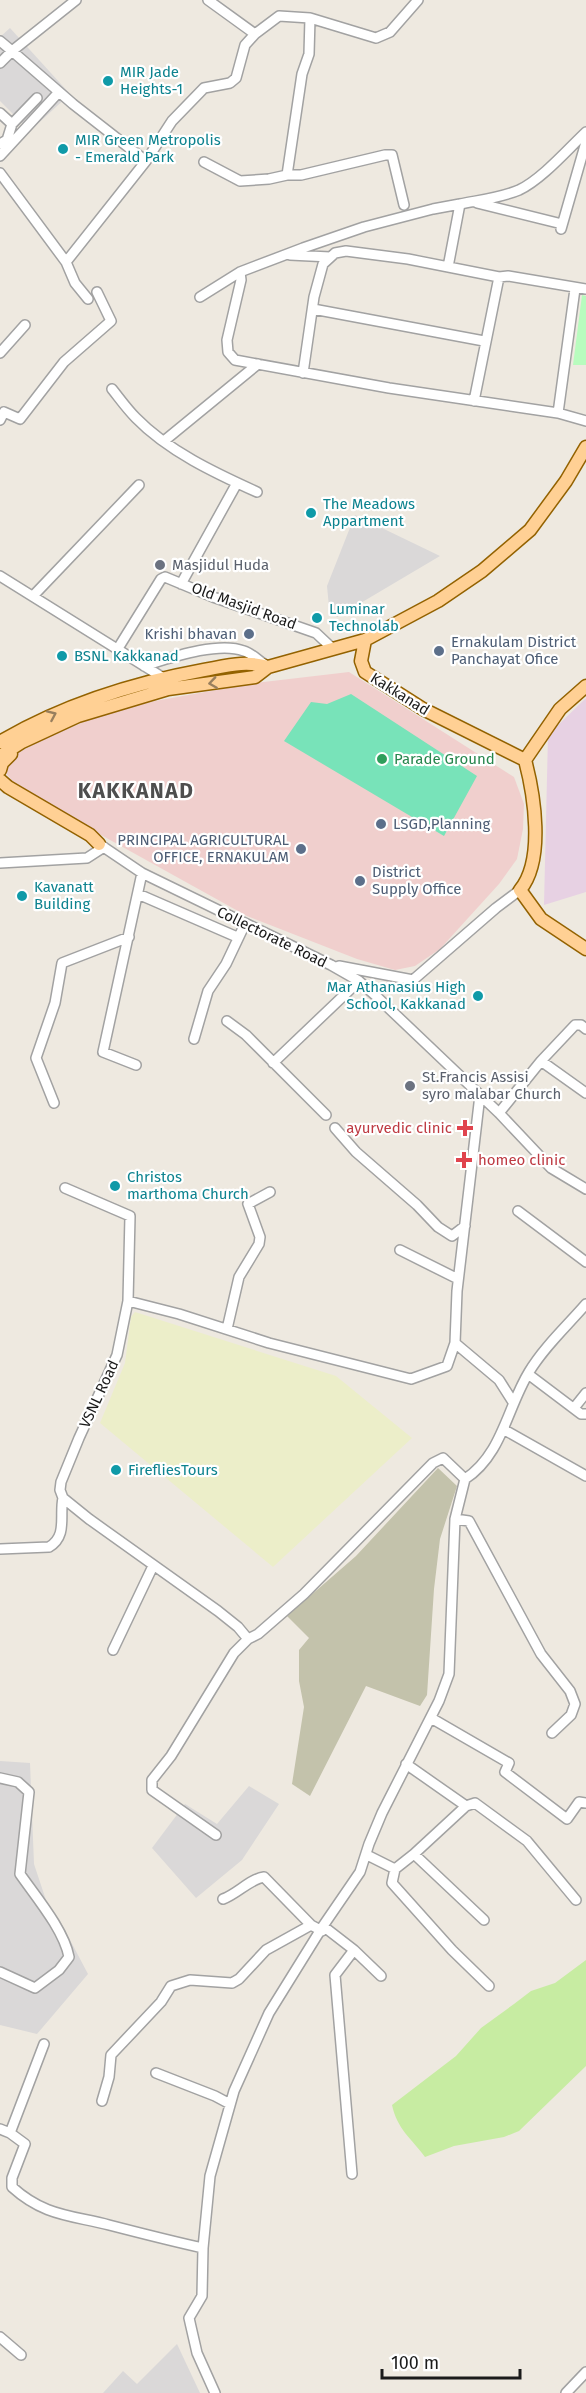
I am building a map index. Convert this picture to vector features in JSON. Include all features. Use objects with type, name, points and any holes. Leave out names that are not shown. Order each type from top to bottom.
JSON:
[{"type":"main road","points":[[0,756],[22,742],[78,716],[168,689],[255,677],[268,667],[365,640],[447,595],[482,571],[522,537],[530,530],[566,482],[586,447]]},
{"type":"main road","name":"Kakkanad","points":[[365,640],[361,661],[365,672],[423,709],[525,760]]},
{"type":"main road","points":[[0,742],[27,726],[69,708],[162,678],[253,662],[268,667]]},
{"type":"main road","points":[[586,686],[560,709],[525,760],[534,800],[536,840],[527,881],[520,890],[542,919],[586,949]]},
{"type":"main road","points":[[0,770],[2,762],[22,742]]},
{"type":"main road","name":"Collectorate Road","points":[[1,787],[101,848]]},
{"type":"street","points":[[0,63],[76,0]]},
{"type":"street","points":[[208,0],[255,34]]},
{"type":"street","points":[[66,262],[146,161],[172,121],[204,88],[230,84],[237,78],[244,45],[279,16],[310,18],[376,38],[390,32],[418,0]]},
{"type":"street","points":[[288,175],[302,74],[309,54],[310,18]]},
{"type":"street","points":[[0,41],[59,92],[146,161]]},
{"type":"street","points":[[0,156],[59,92]]},
{"type":"street","points":[[0,144],[7,140],[12,124],[38,98]]},
{"type":"street","points":[[0,113],[12,124]]},
{"type":"street","points":[[200,297],[240,272],[364,227],[433,209],[500,196],[521,189],[586,132]]},
{"type":"street","points":[[471,202],[562,227],[586,142]]},
{"type":"street","points":[[204,162],[240,181],[301,175],[392,155],[404,204]]},
{"type":"street","points":[[0,173],[66,262],[75,283],[88,299]]},
{"type":"street","points":[[448,267],[460,204]]},
{"type":"street","points":[[303,373],[323,264],[335,253],[346,251],[408,259],[499,277],[508,276],[575,289],[586,289]]},
{"type":"street","points":[[287,254],[330,257]]},
{"type":"street","points":[[240,272],[241,280],[227,340],[228,352],[235,360],[303,373],[558,413],[586,421]]},
{"type":"street","points":[[474,400],[484,341],[499,277]]},
{"type":"street","points":[[558,413],[575,289]]},
{"type":"street","points":[[0,420],[4,412],[21,419],[64,362],[111,321],[97,292]]},
{"type":"street","points":[[313,309],[484,341]]},
{"type":"street","points":[[0,353],[25,325]]},
{"type":"street","points":[[164,441],[258,364]]},
{"type":"street","points":[[112,389],[136,419],[164,441],[216,473],[258,492]]},
{"type":"street","points":[[182,584],[237,483]]},
{"type":"street","points":[[33,596],[139,485]]},
{"type":"street","points":[[0,576],[162,678]]},
{"type":"street","name":"Old Masjid Road","points":[[117,650],[161,579],[165,577],[213,597],[316,633],[333,649]]},
{"type":"street","points":[[144,666],[198,650],[228,649],[244,651],[268,667]]},
{"type":"street","points":[[0,863],[87,858],[101,848]]},
{"type":"street","name":"Collectorate Road","points":[[101,848],[142,873],[359,981],[499,1113],[551,1168],[586,1189]]},
{"type":"street","points":[[136,1065],[103,1052],[142,873]]},
{"type":"street","points":[[330,965],[412,980],[520,890]]},
{"type":"street","points":[[138,894],[237,937]]},
{"type":"street","points":[[194,1039],[208,990],[225,964],[244,924]]},
{"type":"street","points":[[54,1103],[36,1058],[55,1003],[62,963],[129,937]]},
{"type":"street","points":[[273,1063],[359,981]]},
{"type":"street","points":[[227,1021],[238,1027],[326,1115]]},
{"type":"street","points":[[499,1113],[575,1025],[581,1024],[586,1029]]},
{"type":"street","points":[[542,1061],[586,1093]]},
{"type":"street","points":[[128,1301],[179,1314],[269,1344],[411,1379],[447,1366],[455,1343],[458,1279],[480,1095]]},
{"type":"street","points":[[335,1128],[356,1152],[417,1205],[438,1227],[452,1236],[465,1226]]},
{"type":"street","name":"VSNL Road","points":[[0,1549],[49,1547],[54,1544],[62,1526],[61,1482],[117,1355],[128,1301],[130,1216],[65,1188]]},
{"type":"street","points":[[227,1329],[239,1277],[259,1244],[260,1237],[248,1204],[270,1192]]},
{"type":"street","points":[[518,1211],[586,1262]]},
{"type":"street","points":[[400,1250],[458,1279]]},
{"type":"street","points":[[215,2393],[197,2353],[189,2318],[202,2296],[203,2248],[210,2176],[230,2104],[269,2013],[360,1872],[382,1813],[431,1718],[449,1674],[455,1519],[465,1479],[478,1471],[498,1442],[513,1402],[528,1374],[545,1350],[586,1304]]},
{"type":"street","points":[[455,1343],[499,1380],[513,1402]]},
{"type":"street","points":[[528,1374],[581,1414],[586,1414]]},
{"type":"street","points":[[574,1408],[586,1393]]},
{"type":"street","points":[[503,1429],[586,1476]]},
{"type":"street","points":[[216,1835],[152,1790],[152,1780],[171,1756],[228,1662],[248,1639],[258,1634],[304,1594],[433,1463],[443,1458],[465,1479]]},
{"type":"street","points":[[63,1498],[238,1627],[248,1639]]},
{"type":"street","points":[[455,1519],[469,1521],[541,1654],[570,1691],[575,1704],[571,1715],[552,1733]]},
{"type":"street","points":[[112,1650],[153,1566]]},
{"type":"street","points":[[431,1718],[508,1763],[505,1772],[567,1819],[579,1802],[586,1803]]},
{"type":"street","points":[[406,1764],[466,1806]]},
{"type":"street","points":[[0,1778],[18,1782],[29,1792],[20,1874],[68,1947],[69,1957],[59,1970],[35,1988],[0,1972]]},
{"type":"street","points":[[489,1986],[452,1950],[392,1883],[395,1869],[466,1806],[475,1803],[527,1841],[576,1900]]},
{"type":"street","points":[[414,1854],[484,1920]]},
{"type":"street","points":[[367,1856],[395,1869]]},
{"type":"street","points":[[223,1899],[264,1876],[311,1925],[322,1928],[354,1950],[381,1976]]},
{"type":"street","points":[[102,2101],[109,2077],[111,2055],[161,2002],[171,1986],[190,1980],[232,1983],[239,1979],[266,1950],[311,1925]]},
{"type":"street","points":[[352,2174],[335,1975],[354,1950]]},
{"type":"street","points":[[10,2133],[44,2044]]},
{"type":"street","points":[[156,2073],[230,2104]]},
{"type":"street","points":[[0,2129],[25,2144],[12,2178],[12,2187],[27,2200],[57,2215],[203,2248]]},
{"type":"street","points":[[0,2337],[21,2355]]},
{"type":"street","points":[[566,2393],[586,2372]]},
{"type":"shaded area","points":[[10,28],[70,94],[30,131],[0,101],[0,37]]},
{"type":"shaded area","points":[[355,515],[440,556],[337,617],[329,607],[327,586]]},
{"type":"shaded area","points":[[349,672],[514,777],[524,804],[523,829],[517,859],[499,884],[440,949],[415,966],[395,970],[357,959],[247,916],[20,790],[4,771],[14,755],[44,739],[100,715],[155,701],[255,683]]},
{"type":"shaded area","points":[[586,698],[586,892],[544,905],[548,735]]},
{"type":"shaded area","points":[[135,1312],[336,1376],[412,1438],[273,1567],[100,1423],[125,1363],[131,1317]]},
{"type":"shaded area","points":[[438,1468],[457,1486],[440,1539],[434,1589],[427,1695],[420,1706],[366,1686],[310,1796],[292,1784],[304,1707],[299,1681],[299,1650],[309,1638],[287,1616],[356,1556]]},
{"type":"shaded area","points":[[0,1761],[30,1763],[34,1864],[48,1906],[60,1921],[88,1974],[37,2034],[0,2025]]},
{"type":"shaded area","points":[[249,1786],[279,1804],[242,1860],[196,1898],[152,1848],[185,1804],[217,1824]]},
{"type":"shaded area","points":[[177,2344],[200,2393],[103,2393],[123,2371],[137,2384]]},
{"type":"green space","points":[[582,295],[586,296],[586,365],[573,365]]},
{"type":"green space","name":"Parade Ground","points":[[351,694],[477,776],[444,836],[284,741],[311,702],[327,704]]},
{"type":"green space","points":[[586,1960],[586,2066],[519,2131],[504,2137],[454,2146],[425,2157],[397,2121],[392,2105],[456,2056],[481,2028],[531,1991],[555,1983]]},
{"type":"place","name":"MIR Jade Heights-1","points":[[108,81]]},
{"type":"place","name":"MIR Green Metropolis - Emerald Park","points":[[63,149]]},
{"type":"place","name":"The Meadows Appartment","points":[[311,513]]},
{"type":"place","name":"Masjidul Huda","points":[[160,565]]},
{"type":"place","name":"Luminar Technolab","points":[[317,618]]},
{"type":"place","name":"Krishi bhavan","points":[[249,634]]},
{"type":"place","name":"Ernakulam District Panchayat Ofice","points":[[439,651]]},
{"type":"place","name":"BSNL Kakkanad","points":[[62,656]]},
{"type":"place","name":"Parade Ground","points":[[382,759]]},
{"type":"place","name":"LSGD,Planning","points":[[381,824]]},
{"type":"place","name":"PRINCIPAL AGRICULTURAL OFFICE, ERNAKULAM","points":[[301,849]]},
{"type":"place","name":"District Supply Office","points":[[360,881]]},
{"type":"place","name":"Kavanatt Building","points":[[22,896]]},
{"type":"place","name":"Mar Athanasius High School, Kakkanad","points":[[478,996]]},
{"type":"place","name":"St.Francis Assisi syro malabar Church","points":[[410,1086]]},
{"type":"place","name":"ayurvedic clinic","points":[[465,1128]]},
{"type":"place","name":"homeo clinic","points":[[464,1160]]},
{"type":"place","name":"Christos marthoma Church","points":[[115,1186]]},
{"type":"place","name":"FirefliesTours","points":[[116,1470]]},
{"type":"district","name":"KAKKANAD","points":[[136,791]]}]
